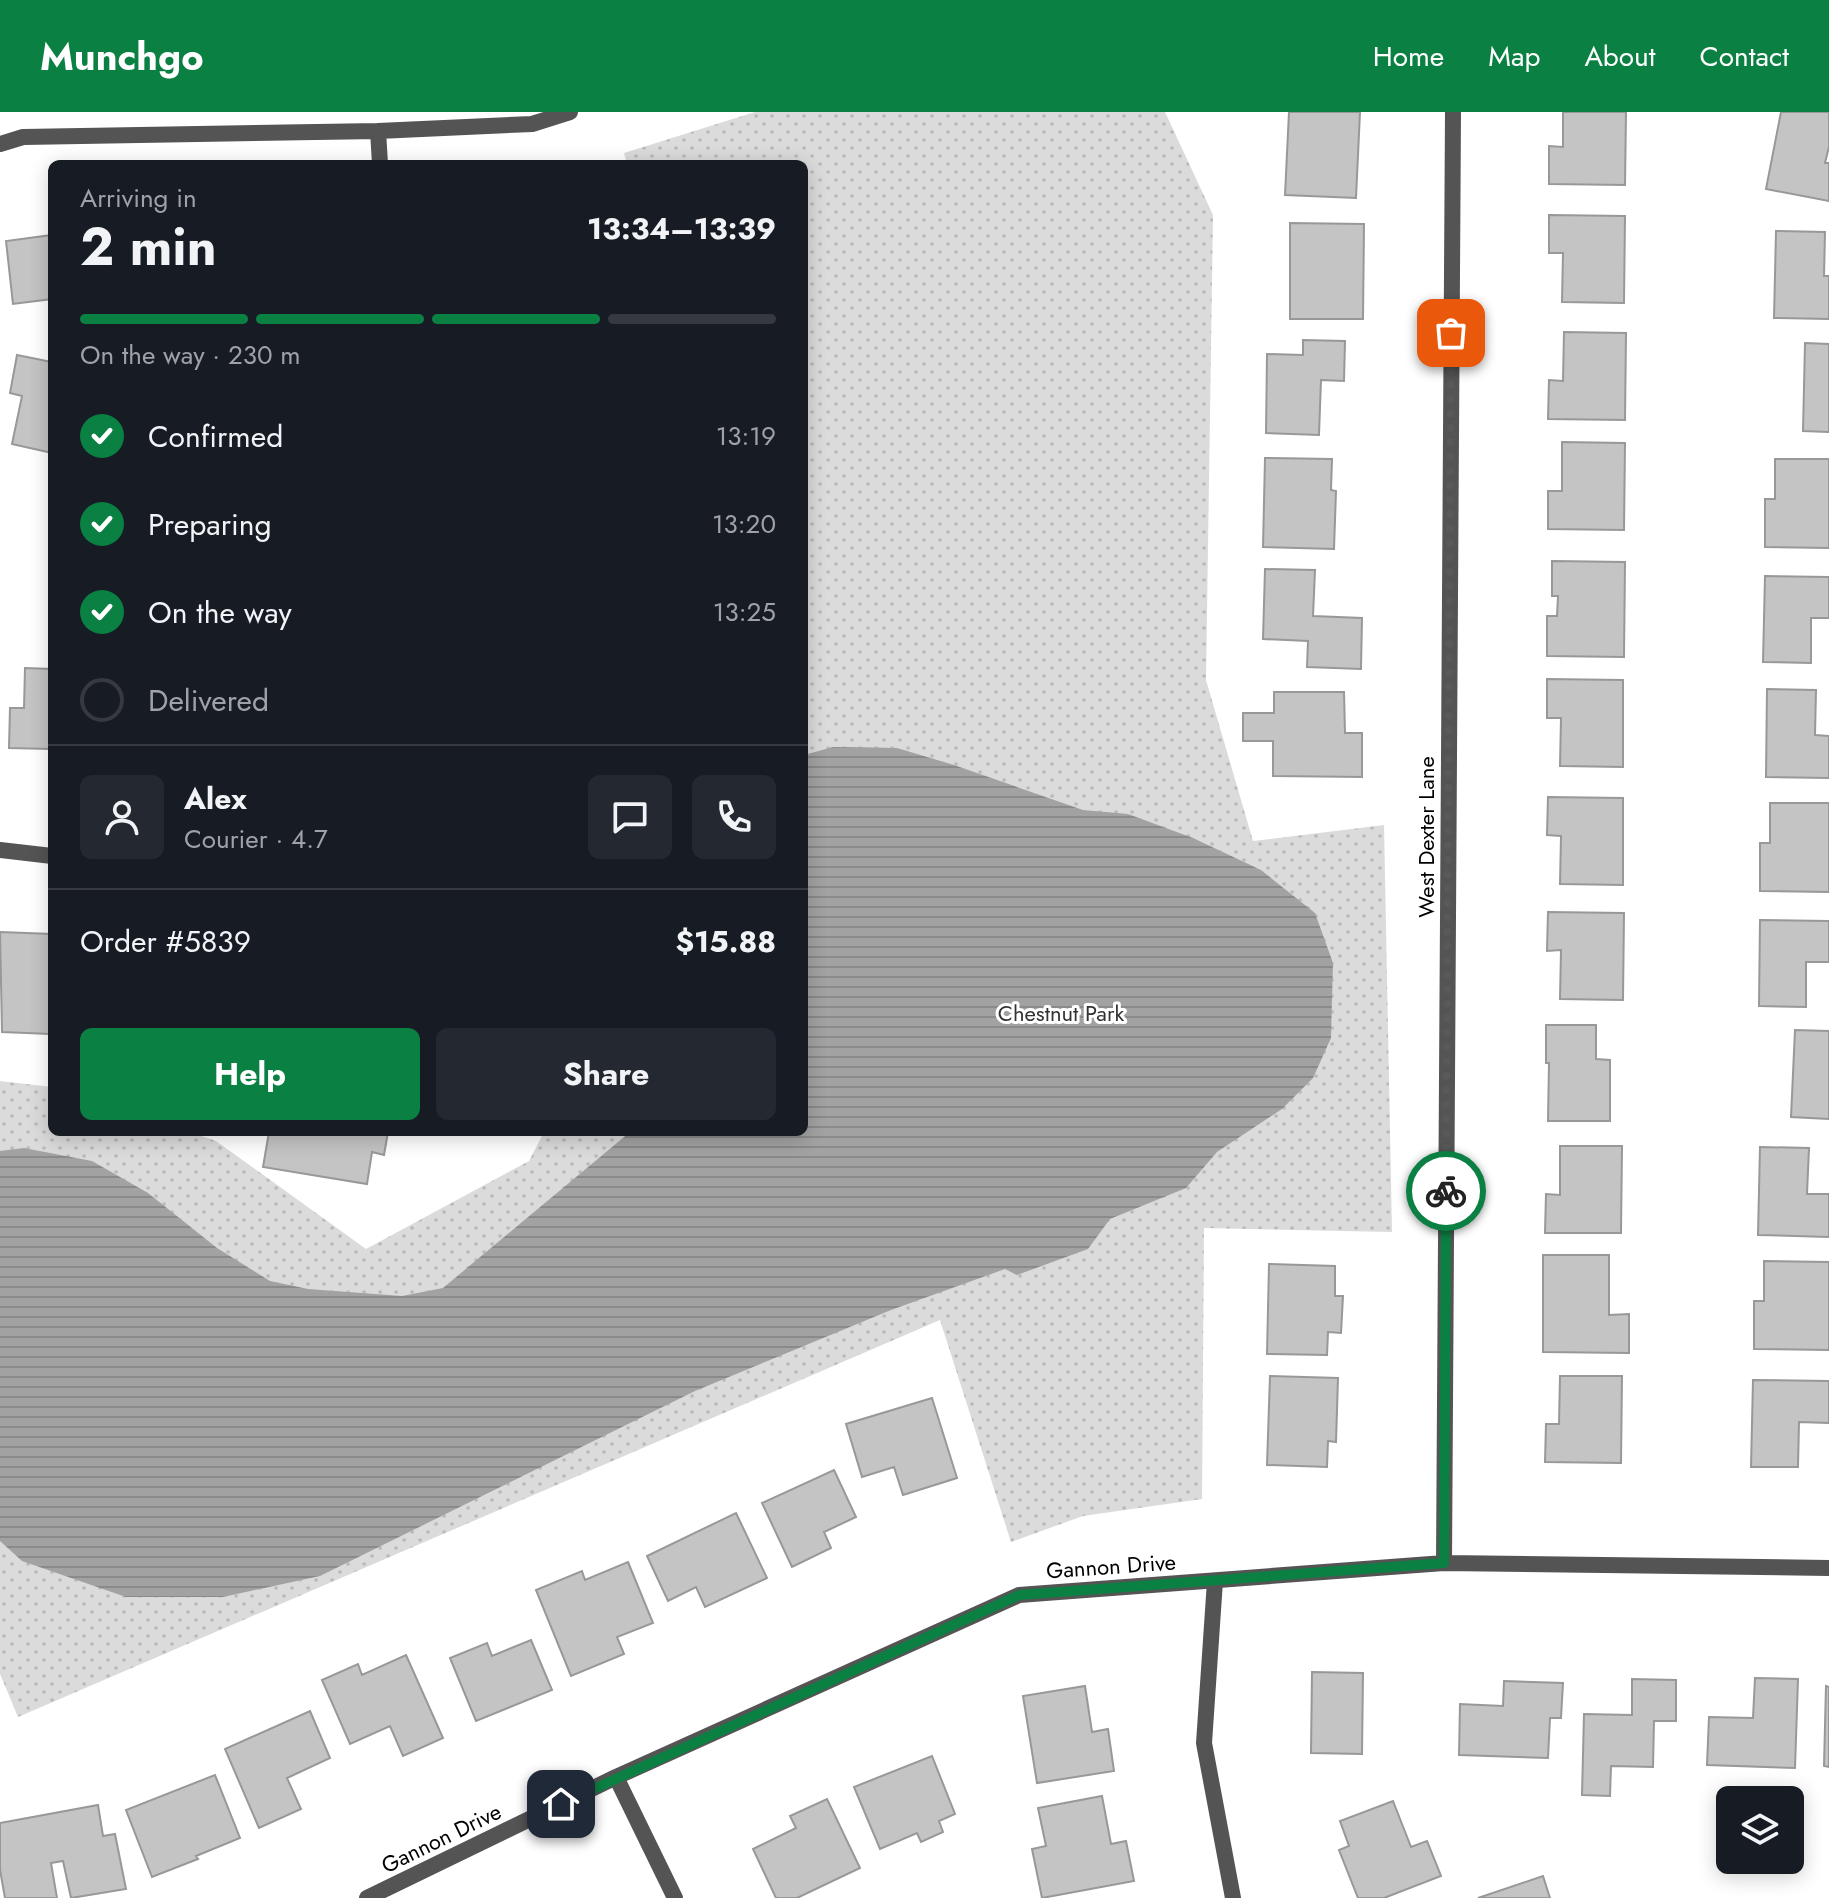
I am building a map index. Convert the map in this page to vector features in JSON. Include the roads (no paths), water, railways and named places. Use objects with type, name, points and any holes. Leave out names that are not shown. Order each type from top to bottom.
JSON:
[{"type":"street","points":[[0,144],[23,137],[378,131],[532,124],[570,112]]},
{"type":"street","name":"West Dexter Lane","points":[[1444,1563],[1453,112]]},
{"type":"street","points":[[378,131],[380,160]]},
{"type":"street","points":[[0,850],[48,856]]},
{"type":"street","name":"Gannon Drive","points":[[367,1898],[616,1777],[1019,1595],[1444,1563],[1829,1568]]},
{"type":"street","points":[[1215,1581],[1204,1743],[1233,1898]]},
{"type":"street","points":[[616,1777],[675,1898]]},
{"type":"park label","name":"Chestnut Park","points":[[1061,1013]]}]
